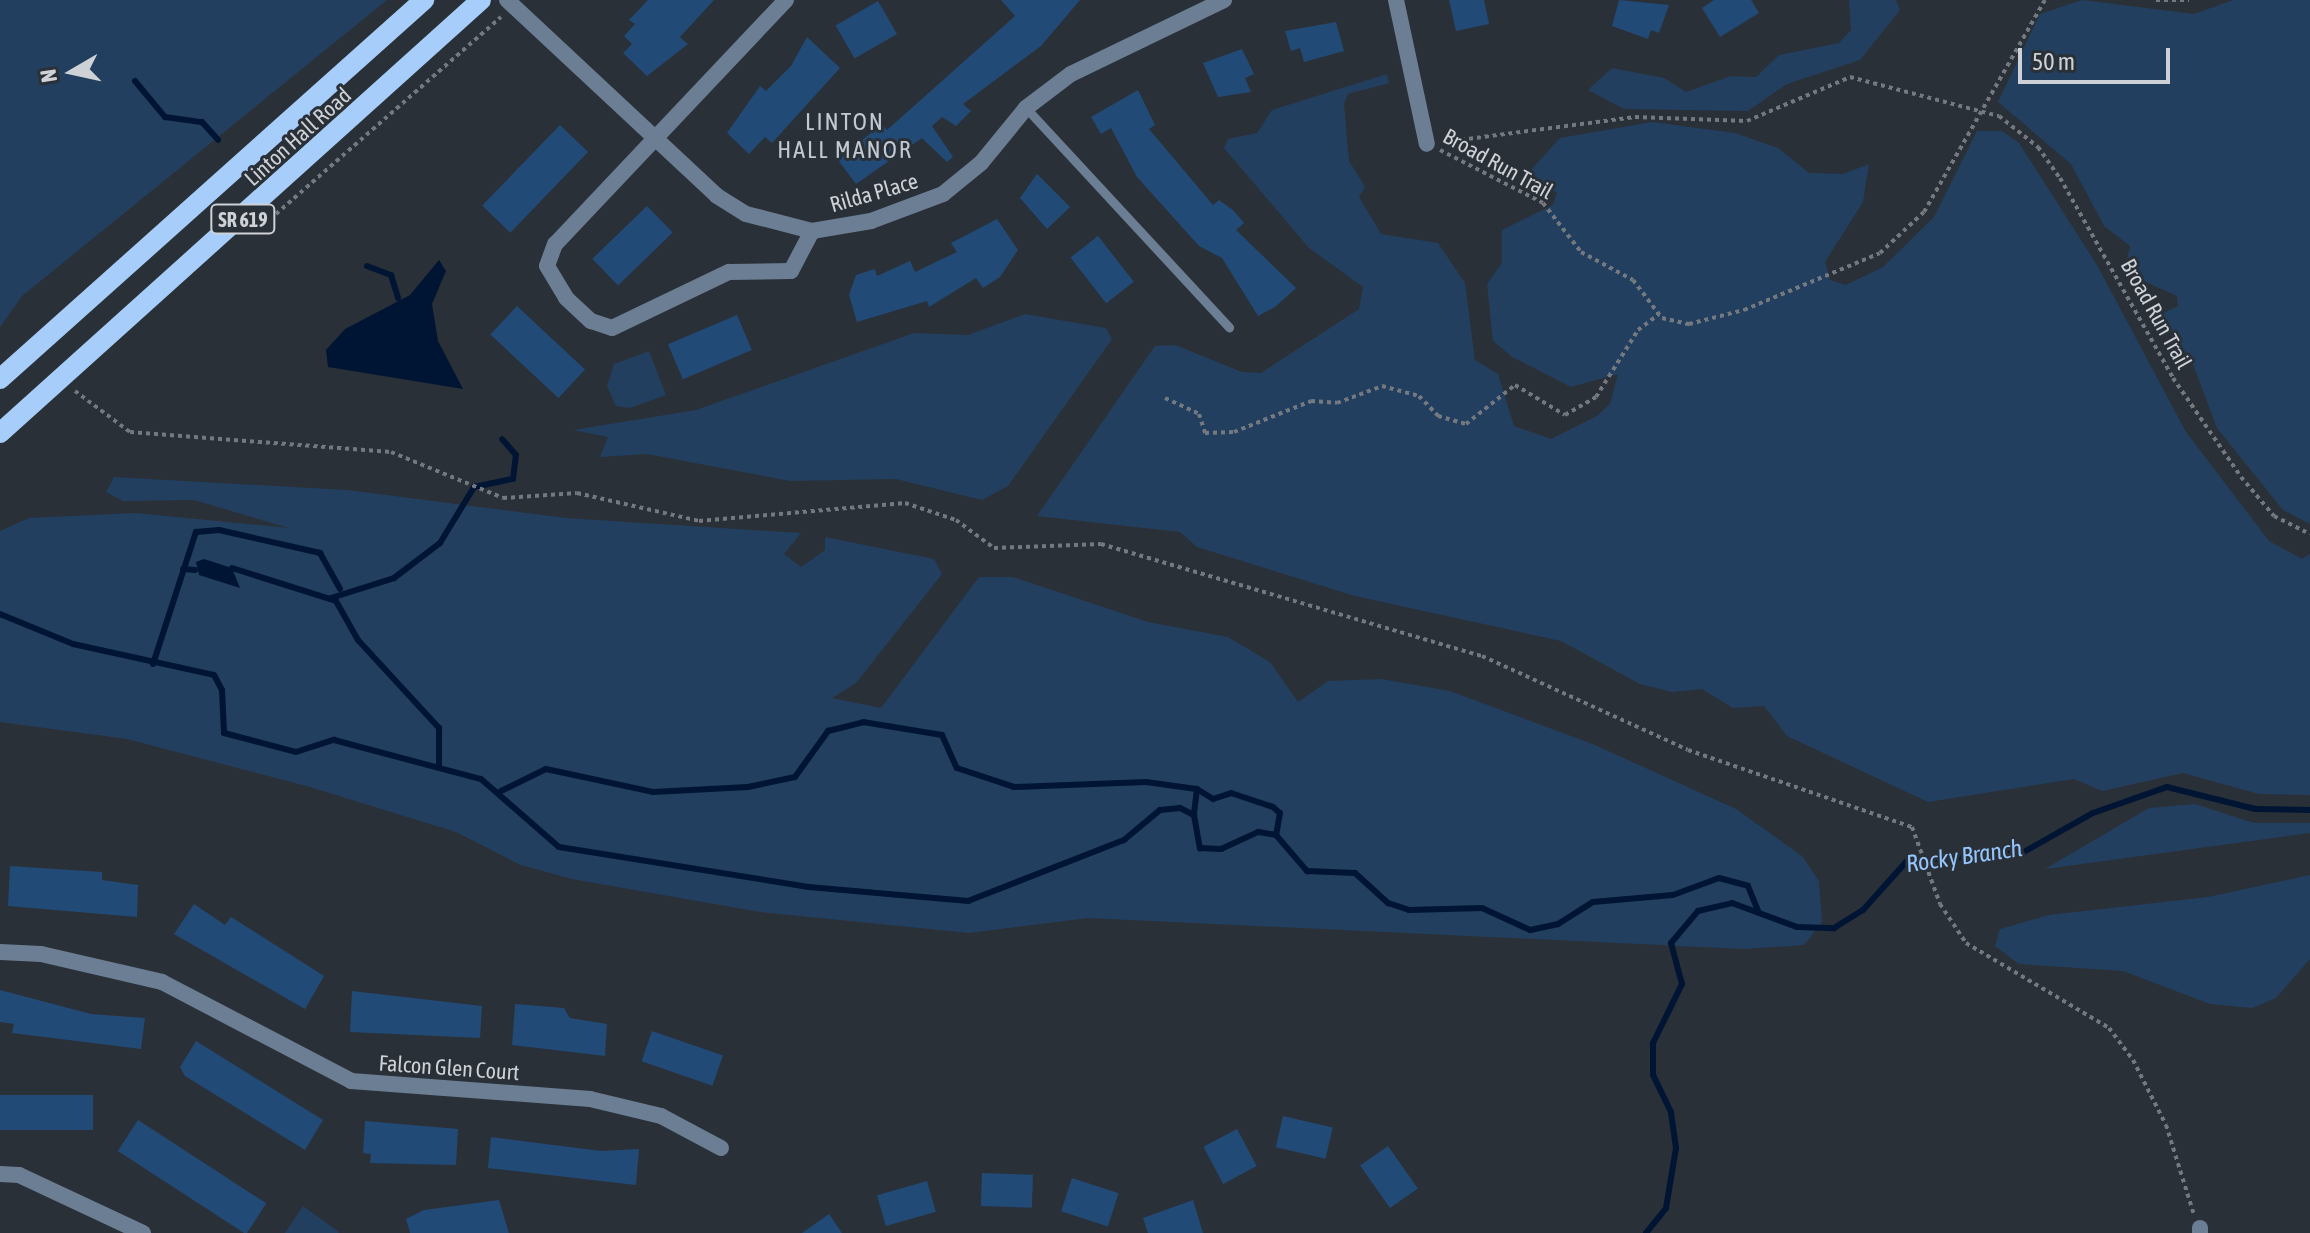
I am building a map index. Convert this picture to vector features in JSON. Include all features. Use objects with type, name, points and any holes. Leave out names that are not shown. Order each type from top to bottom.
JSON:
[{"type":"main road","name":"Linton Hall Road","points":[[0,379],[424,0]]},
{"type":"main road","name":"Linton Hall Road","points":[[0,433],[481,0]]},
{"type":"street","name":"Rilda Place","points":[[507,0],[655,140],[746,214],[812,231],[871,221],[943,194],[981,163],[1026,108],[1105,54],[1224,0]]},
{"type":"street","points":[[786,0],[549,255],[551,281],[591,321],[624,324],[729,272],[791,271],[812,231]]},
{"type":"street","points":[[1396,0],[1427,144]]},
{"type":"street","name":"Falcon Glen Court","points":[[0,952],[57,956],[162,982],[351,1081],[614,1103],[661,1116],[721,1148]]},
{"type":"street","points":[[0,1174],[19,1175],[143,1233]]},
{"type":"lane","points":[[1026,108],[1229,327]]},
{"type":"path","points":[[1165,398],[1199,414],[1205,433],[1234,432],[1311,401],[1337,403],[1382,386],[1419,396],[1438,416],[1466,424],[1515,385],[1565,415],[1596,397],[1638,330],[1659,314],[1689,324],[1744,310],[1880,253],[1924,212],[1979,109],[2045,0]]},
{"type":"path","points":[[2156,0],[2189,0]]},
{"type":"path","name":"Broad Run Trail","points":[[1427,144],[1635,117],[1747,121],[1850,77],[1979,109],[2011,123],[2038,147],[2196,415],[2257,497],[2310,534]]},
{"type":"path","name":"Broad Run Trail","points":[[1427,144],[1543,203],[1581,252],[1633,280],[1659,314]]},
{"type":"path","points":[[63,379],[102,418],[130,432],[391,452],[503,498],[577,493],[699,521],[905,503],[956,520],[994,548],[1101,544],[1417,633],[1785,788],[1900,819],[1918,836],[1940,904],[1966,943],[2109,1028],[2133,1060],[2166,1125],[2182,1192],[2200,1230]]},
{"type":"shaded area","points":[[0,0],[387,0],[22,296],[0,327]]},
{"type":"shaded area","points":[[1849,0],[1896,0],[1900,10],[1860,60],[1787,84],[1748,111],[1624,109],[1588,90],[1612,68],[1664,78],[1686,92],[1731,76],[1756,77],[1779,55],[1839,43],[1851,30]]},
{"type":"shaded area","points":[[2082,0],[2194,14],[2233,0],[2310,0],[2310,524],[2283,510],[2217,428],[2191,359],[2157,316],[2178,306],[2177,296],[2137,278],[2126,265],[2130,246],[2104,226],[2071,164],[1998,102],[2040,14]]},
{"type":"shaded area","points":[[1387,74],[1389,83],[1348,94],[1344,104],[1349,161],[1365,187],[1359,197],[1381,234],[1438,243],[1465,283],[1475,360],[1498,374],[1514,426],[1551,439],[1597,416],[1610,404],[1618,374],[1571,387],[1512,357],[1493,341],[1487,284],[1502,263],[1502,230],[1553,205],[1557,192],[1539,188],[1532,169],[1560,138],[1652,122],[1735,133],[1778,148],[1809,173],[1843,174],[1869,164],[1863,202],[1825,262],[1830,280],[1846,285],[1883,267],[1934,217],[1977,131],[2002,131],[2019,143],[2097,265],[2186,432],[2269,541],[2302,559],[2310,554],[2310,795],[2259,794],[2183,773],[2102,791],[2074,779],[1928,802],[1787,736],[1764,706],[1733,708],[1702,689],[1672,692],[1640,684],[1561,641],[1355,596],[1197,547],[1180,532],[1037,516],[1155,346],[1175,345],[1242,372],[1261,373],[1359,309],[1363,287],[1309,248],[1224,148],[1228,139],[1257,133],[1272,110]]},
{"type":"shaded area","points":[[439,260],[446,271],[432,304],[438,341],[463,389],[328,367],[326,350],[345,329],[410,295]]},
{"type":"shaded area","points":[[1025,314],[1106,328],[1112,339],[1008,486],[982,500],[896,479],[790,481],[647,454],[600,457],[608,437],[573,430],[696,410],[914,333],[968,335]]},
{"type":"shaded area","points":[[649,351],[666,395],[630,408],[616,406],[607,386],[614,364]]},
{"type":"shaded area","points":[[114,477],[347,490],[566,518],[801,533],[784,554],[801,567],[825,550],[825,537],[934,559],[942,574],[856,683],[832,698],[881,708],[979,577],[1013,577],[1148,622],[1228,637],[1270,662],[1298,702],[1328,681],[1381,679],[1450,691],[1595,745],[1736,809],[1802,856],[1819,881],[1822,922],[1804,945],[1744,949],[1088,918],[969,933],[760,912],[572,879],[521,865],[456,832],[310,787],[127,739],[0,722],[0,531],[29,518],[135,513],[289,528],[194,500],[123,501],[106,492]]},
{"type":"shaded area","points":[[204,559],[232,568],[240,588],[199,575],[196,562]]},
{"type":"shaded area","points":[[2195,804],[2254,823],[2310,823],[2310,833],[2045,869],[2149,808]]},
{"type":"shaded area","points":[[2310,875],[2310,959],[2276,998],[2252,1008],[2210,1004],[2123,971],[2019,964],[1995,946],[2000,929],[2049,915],[2208,897]]},
{"type":"shaded area","points":[[303,1206],[339,1232],[285,1233]]},
{"type":"building","points":[[648,0],[714,0],[680,37],[688,44],[647,76],[623,53],[632,44],[624,36],[635,24],[629,20]]},
{"type":"building","points":[[1001,0],[1080,0],[1041,46],[963,104],[971,111],[956,126],[942,117],[932,126],[953,157],[947,162],[922,138],[856,184],[838,160],[882,124],[887,130],[1015,16]]},
{"type":"building","points":[[1449,0],[1484,0],[1489,24],[1456,31]]},
{"type":"building","points":[[1619,0],[1669,5],[1659,33],[1651,30],[1648,39],[1612,26]]},
{"type":"building","points":[[1714,0],[1751,0],[1759,13],[1720,37],[1702,8]]},
{"type":"building","points":[[878,1],[897,34],[855,58],[836,26]]},
{"type":"building","points":[[1336,22],[1344,51],[1304,62],[1300,48],[1291,51],[1285,31]]},
{"type":"building","points":[[807,37],[840,68],[772,143],[765,137],[749,154],[727,133],[760,86],[766,91],[791,66]]},
{"type":"building","points":[[1242,49],[1254,74],[1245,78],[1251,92],[1218,97],[1203,63]]},
{"type":"building","points":[[1138,90],[1155,125],[1149,129],[1213,205],[1219,200],[1234,211],[1244,223],[1236,230],[1296,288],[1275,307],[1258,316],[1222,258],[1199,246],[1137,177],[1111,128],[1101,134],[1091,117]]},
{"type":"building","points":[[560,125],[588,152],[510,233],[482,206]]},
{"type":"building","points":[[1037,174],[1070,207],[1047,229],[1020,198]]},
{"type":"building","points":[[647,206],[673,233],[618,285],[592,259]]},
{"type":"building","points":[[997,219],[1018,250],[1000,277],[983,288],[976,278],[929,307],[927,301],[857,322],[849,295],[856,275],[875,269],[877,276],[910,261],[915,272],[957,252],[951,243]]},
{"type":"building","points":[[1098,236],[1134,282],[1106,303],[1070,258]]},
{"type":"building","points":[[517,306],[585,369],[558,398],[490,335]]},
{"type":"building","points":[[737,315],[752,350],[683,379],[668,344]]},
{"type":"building","points":[[10,866],[102,872],[102,880],[138,885],[137,917],[8,906]]},
{"type":"building","points":[[194,904],[225,925],[231,917],[324,976],[305,1009],[174,934]]},
{"type":"building","points":[[0,990],[91,1014],[145,1018],[141,1049],[12,1033],[14,1024],[0,1022]]},
{"type":"building","points":[[352,991],[482,1006],[480,1038],[350,1032]]},
{"type":"building","points":[[515,1004],[564,1008],[570,1018],[607,1024],[605,1056],[512,1045]]},
{"type":"building","points":[[652,1031],[723,1055],[712,1086],[642,1061]]},
{"type":"building","points":[[196,1041],[323,1120],[305,1150],[185,1076],[180,1067]]},
{"type":"building","points":[[0,1095],[93,1095],[93,1130],[0,1130]]},
{"type":"building","points":[[1283,1116],[1333,1127],[1325,1159],[1276,1147]]},
{"type":"building","points":[[138,1120],[266,1203],[244,1233],[118,1151]]},
{"type":"building","points":[[365,1121],[458,1129],[456,1165],[370,1163],[371,1154],[363,1153]]},
{"type":"building","points":[[1237,1129],[1257,1166],[1223,1184],[1203,1147]]},
{"type":"building","points":[[491,1137],[601,1151],[639,1149],[636,1185],[488,1168]]},
{"type":"building","points":[[1388,1146],[1418,1189],[1390,1208],[1360,1166]]},
{"type":"building","points":[[982,1173],[1033,1175],[1032,1208],[981,1206]]},
{"type":"building","points":[[1072,1178],[1119,1193],[1108,1226],[1061,1211]]},
{"type":"building","points":[[927,1181],[936,1212],[886,1226],[877,1195]]},
{"type":"building","points":[[499,1200],[509,1233],[410,1233],[406,1219],[424,1210]]},
{"type":"building","points":[[1193,1200],[1203,1233],[1148,1233],[1143,1218]]},
{"type":"building","points":[[829,1214],[842,1233],[802,1233]]},
{"type":"waterway","points":[[135,81],[165,117],[202,122],[218,140]]},
{"type":"waterway","points":[[367,266],[391,275],[398,298]]},
{"type":"waterway","points":[[331,598],[394,578],[440,543],[474,487],[513,479],[516,455],[502,439]]},
{"type":"waterway","points":[[153,664],[196,532],[219,530],[320,553],[340,589]]},
{"type":"waterway","points":[[232,568],[336,601],[358,640],[439,728],[439,768]]},
{"type":"waterway","points":[[183,569],[195,570]]},
{"type":"waterway","points":[[0,614],[73,644],[214,675],[222,690],[224,733],[296,752],[334,740],[481,779],[559,847],[809,887],[968,901],[1124,840],[1160,810],[1180,808],[1194,815],[1200,848],[1221,849],[1258,832],[1276,835],[1307,871],[1355,873],[1388,903],[1409,910],[1482,908],[1530,930],[1558,924],[1593,902],[1673,895],[1719,878],[1748,886],[1759,913]]},
{"type":"waterway","points":[[501,791],[546,769],[653,792],[748,787],[795,777],[828,731],[863,722],[942,735],[957,768],[1014,787],[1146,782],[1197,789],[1194,815]]},
{"type":"waterway","name":"Rocky Branch","points":[[1646,1233],[1666,1208],[1676,1148],[1671,1112],[1653,1075],[1653,1043],[1682,984],[1671,943],[1698,911],[1732,903],[1797,927],[1834,928],[1863,910],[1907,861],[2022,853],[2093,813],[2167,787],[2255,809],[2310,810]]},
{"type":"waterway","points":[[1197,789],[1213,799],[1231,793],[1273,807],[1280,813],[1276,835]]},
{"type":"district","name":"LINTON HALL MANOR","points":[[845,136]]}]
